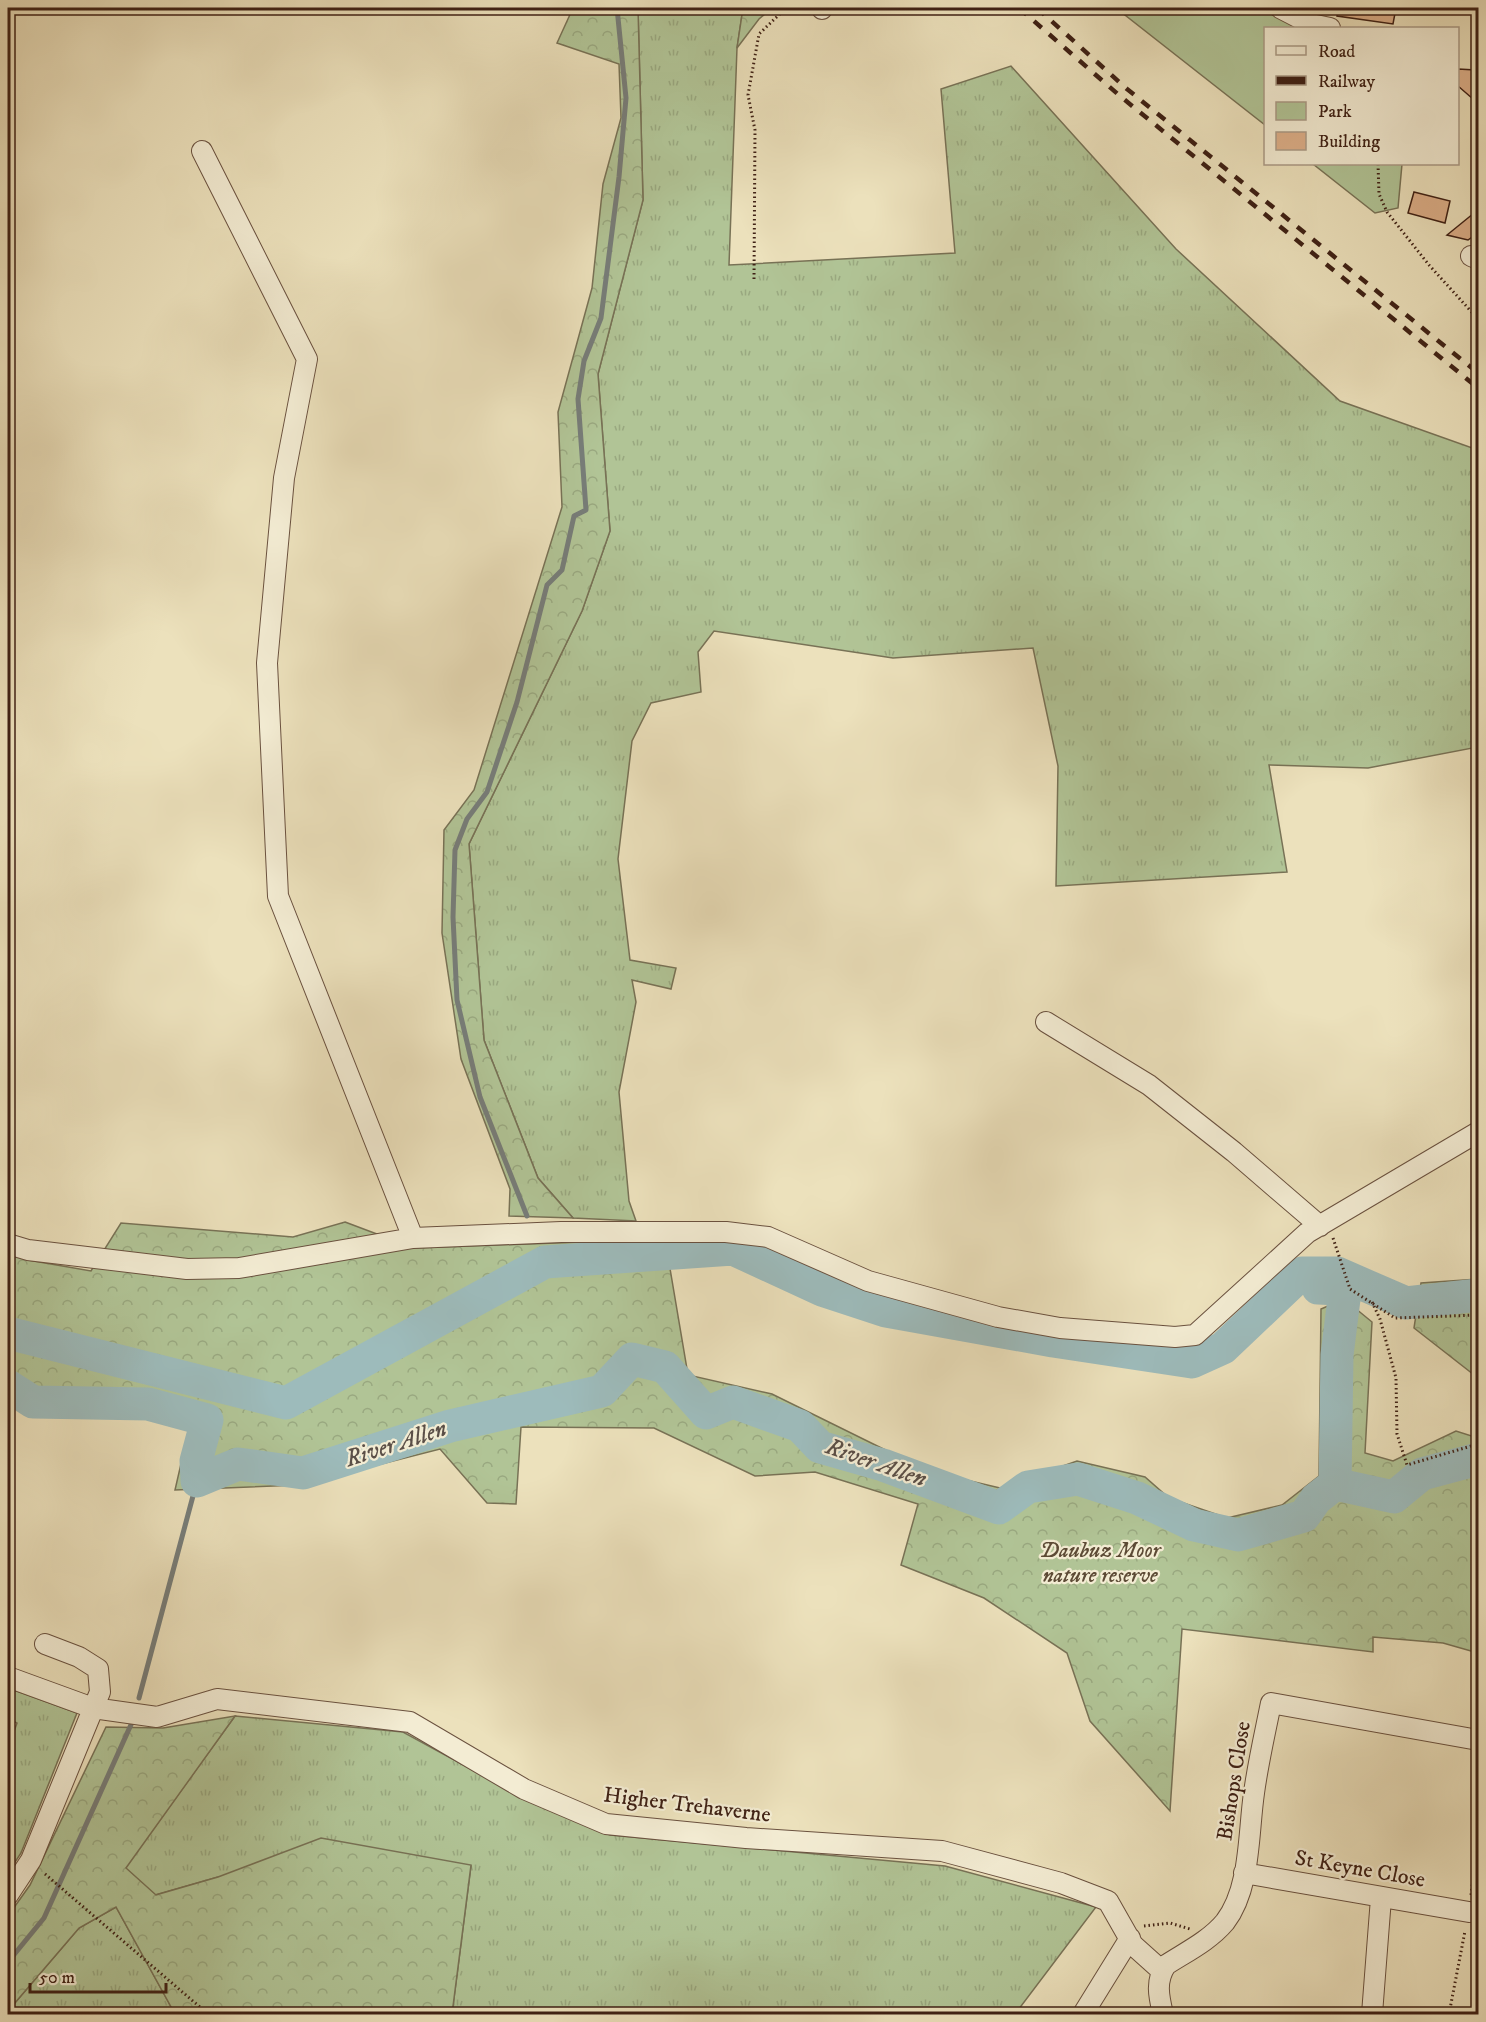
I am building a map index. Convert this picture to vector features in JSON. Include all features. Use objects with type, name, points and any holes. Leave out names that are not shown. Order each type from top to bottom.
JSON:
[{"type":"street","points":[[1280,8],[1311,24],[1325,27]]},
{"type":"street","points":[[202,151],[307,359],[284,478],[267,663],[278,896],[413,1238]]},
{"type":"street","points":[[1046,1022],[1149,1085],[1323,1224]]},
{"type":"street","points":[[8,1244],[28,1250],[187,1269],[240,1268],[413,1238],[561,1232],[726,1232],[768,1237],[868,1281],[998,1317],[1060,1328],[1174,1337],[1195,1335],[1307,1233],[1479,1132]]},
{"type":"street","points":[[8,1895],[31,1860],[100,1692],[98,1669],[79,1657],[45,1644]]},
{"type":"street","name":"Higher Trehaverne","points":[[8,1677],[93,1708],[157,1717],[217,1699],[410,1722],[524,1789],[606,1824],[746,1838],[942,1851],[1061,1883],[1108,1901],[1140,1952],[1162,1971]]},
{"type":"street","name":"Bishops Close","points":[[1162,1971],[1166,1965],[1212,1936],[1230,1912],[1244,1873],[1254,1791],[1271,1703],[1479,1740]]},
{"type":"street","name":"St Keyne Close","points":[[1244,1873],[1469,1912]]},
{"type":"street","points":[[1372,2014],[1381,1898]]},
{"type":"street","points":[[1083,2014],[1130,1938]]},
{"type":"street","points":[[1162,1971],[1159,1980],[1159,1994],[1163,2014]]},
{"type":"path","points":[[754,279],[755,130],[748,95],[759,34],[786,8]]},
{"type":"path","points":[[1378,165],[1379,194],[1387,212],[1429,265],[1479,319]]},
{"type":"path","points":[[1323,1224],[1343,1264],[1350,1289],[1395,1318],[1479,1315]]},
{"type":"path","points":[[1372,1302],[1380,1319],[1396,1378],[1397,1434],[1407,1465],[1479,1444]]},
{"type":"path","points":[[1449,2014],[1469,1912],[1479,1839]]},
{"type":"path","points":[[31,1860],[58,1887],[208,2014]]},
{"type":"path","points":[[1130,1938],[1141,1926],[1170,1923],[1212,1936]]},
{"type":"green space","points":[[573,8],[638,8],[643,200],[598,374],[610,531],[582,611],[469,844],[484,1040],[538,1178],[573,1218],[509,1216],[510,1189],[461,1059],[442,933],[444,830],[474,790],[562,507],[558,412],[592,288],[603,184],[621,118],[619,64],[557,43]]},
{"type":"green space","points":[[638,8],[743,8],[737,48],[729,265],[955,253],[941,89],[1011,66],[1176,249],[1340,401],[1478,450],[1478,747],[1368,768],[1269,765],[1287,872],[1056,886],[1058,766],[1033,648],[893,658],[714,631],[698,652],[701,692],[651,703],[632,741],[618,859],[630,960],[676,968],[671,989],[632,980],[636,1002],[619,1092],[629,1201],[636,1221],[573,1218],[538,1178],[484,1040],[469,844],[582,611],[610,531],[598,374],[643,200]]},
{"type":"green space","points":[[743,8],[772,8],[759,19],[737,48]]},
{"type":"green space","points":[[1116,8],[1269,8],[1299,27],[1264,27],[1264,124]]},
{"type":"green space","points":[[1314,165],[1402,165],[1398,208],[1375,213]]},
{"type":"green space","name":"Daubuz Moor nature reserve","points":[[345,1222],[414,1248],[665,1239],[688,1375],[772,1394],[928,1471],[1000,1488],[1077,1461],[1145,1477],[1169,1498],[1227,1518],[1282,1505],[1319,1476],[1321,1309],[1344,1299],[1372,1322],[1365,1453],[1393,1461],[1456,1431],[1478,1438],[1478,1653],[1443,1643],[1373,1637],[1373,1652],[1182,1629],[1170,1811],[1090,1721],[1067,1653],[984,1598],[901,1565],[918,1504],[815,1472],[755,1476],[654,1428],[521,1427],[516,1504],[487,1503],[440,1449],[299,1485],[175,1490],[194,1407],[27,1410],[8,1384],[8,1231],[28,1260],[91,1271],[121,1223],[293,1237]]},
{"type":"green space","points":[[1478,1279],[1478,1378],[1414,1328],[1421,1283]]},
{"type":"green space","points":[[8,1688],[77,1713],[21,1853],[8,1873],[8,1748],[17,1723],[8,1718]]},
{"type":"green space","points":[[235,1716],[403,1732],[533,1803],[610,1835],[945,1866],[1096,1907],[1015,2014],[452,2014],[471,1866],[218,1877],[155,1895],[125,1868]]},
{"type":"green space","points":[[235,1716],[126,1868],[156,1895],[218,1877],[321,1838],[471,1865],[452,2014],[175,2014],[116,1907],[79,1928],[8,2011],[8,1916],[30,1885],[106,1727],[163,1728]]},
{"type":"green space","points":[[116,1907],[175,2014],[8,2014],[8,2011],[79,1928]]},
{"type":"building","points":[[1338,8],[1396,8],[1393,24],[1337,16]]},
{"type":"building","points":[[1459,69],[1475,70],[1473,99],[1459,87]]},
{"type":"building","points":[[1414,192],[1450,201],[1445,223],[1408,213]]},
{"type":"building","points":[[1479,209],[1479,232],[1468,240],[1447,235]]},
{"type":"waterway","points":[[527,1216],[480,1097],[457,1000],[453,917],[455,850],[467,819],[487,792],[517,702],[547,585],[562,570],[574,516],[586,510],[578,399],[584,361],[601,318],[619,177],[626,98],[617,8]]},
{"type":"waterway","points":[[540,1249],[545,1262]]},
{"type":"waterway","points":[[8,1333],[286,1403],[545,1262],[733,1249],[822,1290],[886,1311],[1053,1341],[1192,1362],[1223,1348],[1302,1273],[1337,1273],[1406,1303],[1478,1295]]},
{"type":"waterway","points":[[1318,1278],[1318,1288],[1339,1289],[1344,1299],[1337,1355],[1335,1484]]},
{"type":"waterway","name":"River Allen","points":[[8,1386],[33,1402],[148,1404],[207,1420],[196,1461],[197,1481],[238,1464],[303,1473],[450,1426],[602,1391],[632,1359],[665,1367],[706,1413],[733,1402],[800,1426],[820,1447],[883,1465],[999,1508],[1028,1487],[1078,1479],[1137,1498],[1194,1525],[1238,1535],[1304,1516],[1316,1499],[1335,1484],[1394,1497],[1422,1474],[1478,1459]]},
{"type":"waterway","points":[[139,1698],[197,1481]]},
{"type":"waterway","points":[[8,1962],[44,1918],[134,1718]]},
{"type":"railway","points":[[1019,8],[1120,96],[1478,388]]},
{"type":"railway","points":[[1037,8],[1127,89],[1478,373]]}]
